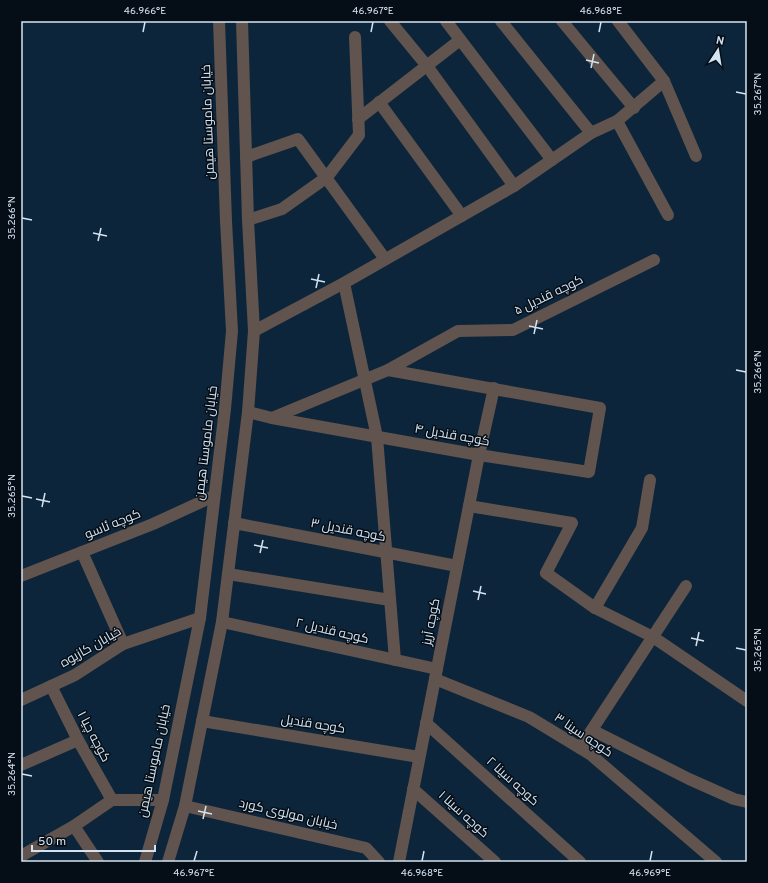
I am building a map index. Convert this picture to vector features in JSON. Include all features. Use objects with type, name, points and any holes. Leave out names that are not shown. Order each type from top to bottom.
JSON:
[{"type":"street","name":"خیابان ماموستا هیمن","points":[[145,862],[163,800],[200,618],[214,496],[226,410],[232,331],[226,221],[219,21]]},
{"type":"street","points":[[168,862],[185,806],[222,622],[248,412],[254,331],[248,220],[242,21]]},
{"type":"street","points":[[390,21],[427,66],[514,186]]},
{"type":"street","points":[[446,21],[552,160]]},
{"type":"street","points":[[501,21],[591,133]]},
{"type":"street","points":[[562,21],[634,108]]},
{"type":"street","points":[[618,21],[664,81],[696,156]]},
{"type":"street","points":[[248,220],[282,209],[327,177],[358,135],[355,37]]},
{"type":"street","points":[[358,119],[460,40]]},
{"type":"street","points":[[254,331],[344,283],[514,186],[591,133],[617,121],[664,81]]},
{"type":"street","points":[[379,102],[462,216]]},
{"type":"street","points":[[617,121],[668,215]]},
{"type":"street","points":[[246,157],[298,139],[385,259]]},
{"type":"street","name":"کوچه قندیل ۵","points":[[272,418],[388,370],[458,331],[513,330],[654,260]]},
{"type":"street","points":[[344,283],[377,437],[396,660]]},
{"type":"street","points":[[388,370],[494,388]]},
{"type":"street","name":"کوچه قندیل ۴","points":[[248,412],[272,418],[479,455],[589,472],[600,408],[494,388]]},
{"type":"street","name":"کوچه آریز","points":[[399,862],[479,455],[494,388]]},
{"type":"street","points":[[595,608],[642,528],[650,480]]},
{"type":"street","name":"کوچه ئاسو","points":[[21,576],[153,524],[214,496]]},
{"type":"street","points":[[469,506],[572,523],[546,573],[595,608],[653,637],[747,701]]},
{"type":"street","name":"کوچه قندیل ۳","points":[[234,523],[457,566]]},
{"type":"street","points":[[82,552],[123,644]]},
{"type":"street","points":[[228,574],[390,600]]},
{"type":"street","points":[[580,748],[686,586]]},
{"type":"street","name":"خیابان کازیوه","points":[[21,700],[75,675],[123,644],[200,618]]},
{"type":"street","name":"کوچه قندیل ۲","points":[[222,622],[396,660],[436,674]]},
{"type":"street","name":"کوچه سینا ۳","points":[[436,674],[529,718],[580,748],[602,764],[716,862]]},
{"type":"street","name":"کوچه چیا ۱","points":[[51,686],[78,740],[112,800]]},
{"type":"street","name":"کوچه قندیل","points":[[202,721],[419,757]]},
{"type":"street","name":"کوچه سینا ۲","points":[[426,723],[580,862]]},
{"type":"street","points":[[592,730],[688,779],[734,799],[747,802]]},
{"type":"street","points":[[21,765],[78,740]]},
{"type":"street","name":"کوچه سینا ۱","points":[[413,789],[495,862]]},
{"type":"street","points":[[21,856],[74,826],[112,800],[163,800]]},
{"type":"street","name":"خیابان مولوی کورد","points":[[185,806],[366,848],[379,862]]},
{"type":"street","points":[[74,826],[98,862]]}]
